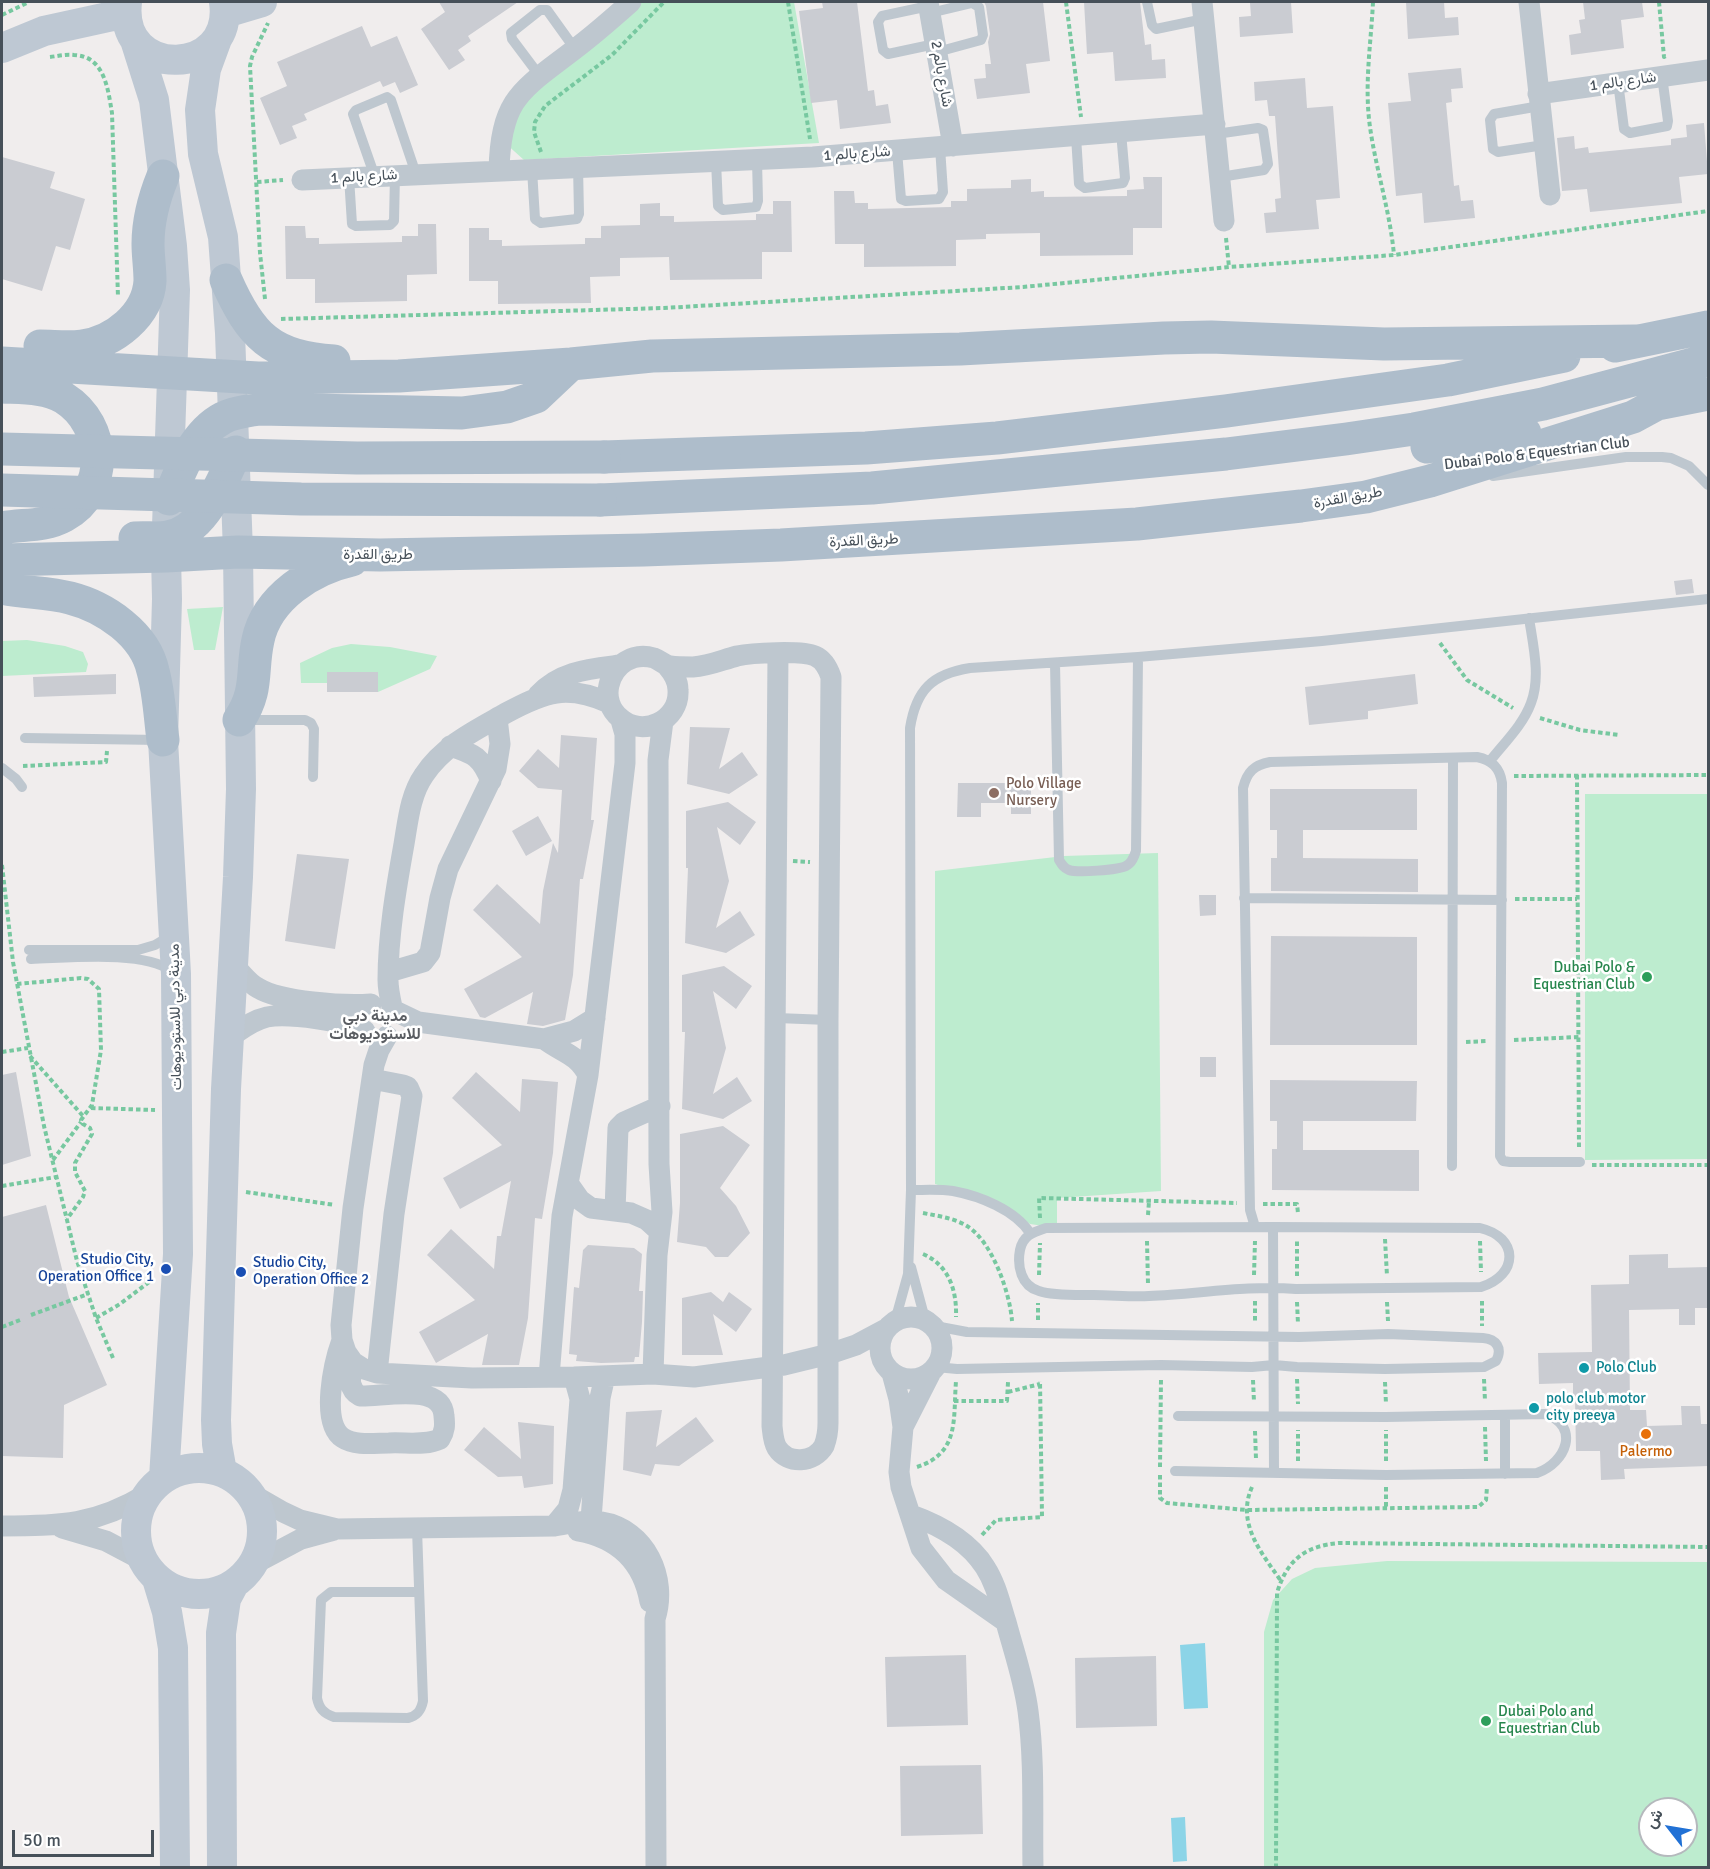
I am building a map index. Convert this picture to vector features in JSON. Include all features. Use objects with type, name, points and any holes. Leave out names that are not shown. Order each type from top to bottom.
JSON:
[{"type":"main road","points":[[2,346],[84,346],[107,338],[136,316],[148,294],[150,281],[148,226],[156,193],[163,176]]},
{"type":"main road","points":[[226,280],[242,312],[254,329],[269,343],[285,352],[316,360],[366,363],[382,367],[399,376]]},
{"type":"main road","points":[[2,449],[346,458],[604,457],[866,448],[997,438],[1226,411],[1448,380],[1708,327]]},
{"type":"main road","points":[[2,363],[258,378],[399,376],[652,356],[960,349],[1164,338],[1211,337],[1383,344],[1636,341]]},
{"type":"main road","points":[[2,490],[301,500],[600,500],[872,488],[1226,454],[1346,439],[1479,417],[1602,390],[1708,360]]},
{"type":"main road","points":[[169,500],[177,479],[197,442],[213,424],[234,413],[260,409],[462,413],[492,410],[536,397],[571,364]]},
{"type":"main road","points":[[2,387],[47,391],[75,406],[86,418],[93,432],[98,463],[95,479],[88,493],[66,516],[36,526],[2,528]]},
{"type":"main road","name":"طريق القدرة","points":[[2,560],[167,547],[238,552],[380,555],[512,554],[781,545],[1137,524],[1312,505],[1366,496],[1430,481],[1633,417],[1657,404],[1708,394]]},
{"type":"main road","points":[[1226,454],[1275,460],[1300,460],[1467,443],[1657,404]]},
{"type":"main road","points":[[2,541],[167,547],[203,514],[236,452]]},
{"type":"main road","points":[[239,720],[253,692],[257,641],[273,606],[286,593],[316,573],[347,561],[380,555]]},
{"type":"main road","points":[[2,588],[70,598],[98,609],[128,631],[142,645],[153,670],[163,740]]},
{"type":"street","points":[[499,170],[502,133],[509,111],[522,91],[631,2]]},
{"type":"street","points":[[1529,2],[1550,195]]},
{"type":"street","name":"شارع بالم 2","points":[[929,7],[947,146]]},
{"type":"street","points":[[222,18],[265,9]]},
{"type":"street","points":[[1203,10],[1224,221]]},
{"type":"street","points":[[2,48],[44,31],[129,18],[147,52],[171,61],[184,60],[208,49],[222,18]]},
{"type":"street","name":"مدينة دبي للاستوديوهات","points":[[129,18],[154,100],[176,290],[163,740],[175,932],[178,1254],[156,1486]]},
{"type":"street","points":[[222,18],[206,69],[200,110],[203,154],[223,237],[236,452],[238,552],[241,789],[216,1431],[222,1472]]},
{"type":"street","name":"شارع بالم 1","points":[[1539,100],[1618,82],[1708,70]]},
{"type":"street","name":"شارع بالم 1","points":[[302,180],[813,157],[1121,132],[1215,129]]},
{"type":"street","points":[[667,666],[691,667],[714,664],[745,654],[778,653],[805,653],[822,660],[831,677],[827,1437],[823,1447],[807,1460],[786,1457],[778,1450],[773,1441],[772,1426],[777,1018],[778,653]]},
{"type":"street","points":[[549,1377],[561,1232],[588,1075],[625,763],[626,741],[608,690],[611,676],[620,665],[631,658],[644,656],[656,659],[667,666],[675,677],[679,691],[670,713],[658,760],[662,1212],[657,1256],[652,1374]]},
{"type":"street","points":[[535,697],[579,692],[615,712],[633,726],[654,725],[670,713],[714,664]]},
{"type":"street","points":[[353,1362],[350,1382],[355,1393],[360,1396],[421,1394],[435,1398],[444,1410],[445,1428],[440,1439],[429,1442],[365,1443],[344,1439],[337,1432],[333,1423],[331,1390],[336,1356],[342,1340],[353,1208],[381,1020],[389,990],[395,893],[413,796],[422,777],[450,746],[535,697],[545,687],[566,674],[620,665]]},
{"type":"street","points":[[389,972],[423,962],[430,953],[448,869],[496,769],[500,744],[496,718]]},
{"type":"street","points":[[450,746],[471,752],[477,757],[491,781]]},
{"type":"street","points":[[234,966],[248,981],[268,993],[329,1012],[348,1024],[381,1020],[418,1022],[544,1039],[574,1031],[595,1018]]},
{"type":"street","points":[[268,993],[268,1017]]},
{"type":"street","points":[[230,1037],[250,1024],[268,1017],[329,1012]]},
{"type":"street","points":[[544,1039],[576,1058],[582,1063],[588,1075]]},
{"type":"street","points":[[373,1072],[408,1087],[412,1096],[394,1214],[377,1373]]},
{"type":"street","points":[[623,1212],[618,1128],[624,1122],[660,1106]]},
{"type":"street","points":[[568,1183],[580,1200],[591,1208],[623,1212],[646,1220],[660,1231]]},
{"type":"street","points":[[623,1212],[651,1204],[661,1194]]},
{"type":"street","points":[[561,1232],[591,1208]]},
{"type":"street","points":[[342,1340],[353,1362],[364,1370],[377,1373],[463,1378],[652,1374],[694,1377],[773,1366],[829,1354],[856,1345],[910,1316],[930,1323],[941,1336],[943,1346],[941,1358],[903,1427]]},
{"type":"street","points":[[891,1325],[881,1338],[887,1365],[899,1399],[903,1427],[899,1472],[905,1501],[921,1548],[946,1580],[1006,1622]]},
{"type":"street","points":[[829,1354],[887,1365],[901,1377],[910,1379],[933,1370]]},
{"type":"street","points":[[554,1526],[568,1509],[585,1464],[605,1376]]},
{"type":"street","points":[[574,1377],[580,1399],[590,1527]]},
{"type":"street","points":[[2,1526],[68,1524],[99,1517],[129,1505],[183,1470],[202,1467],[222,1472],[237,1480],[250,1493],[300,1520],[338,1529],[590,1527],[614,1543],[634,1562],[646,1583],[655,1619],[656,1868]]},
{"type":"street","points":[[156,1486],[138,1515],[136,1538],[167,1612],[172,1647],[175,1868]]},
{"type":"street","points":[[222,1868],[221,1633],[226,1599],[260,1548],[262,1529],[259,1510],[250,1493]]},
{"type":"street","points":[[911,1515],[943,1528],[971,1550],[984,1566],[1000,1600],[1023,1681],[1028,1710],[1031,1740],[1033,1868]]},
{"type":"street","points":[[46,1526],[86,1534],[124,1550],[171,1588],[186,1593],[203,1594],[219,1591],[301,1539],[338,1529]]},
{"type":"lane","points":[[1147,2],[1152,25],[1156,28],[1203,10]]},
{"type":"lane","points":[[972,3],[979,7],[983,35],[981,40],[936,48],[888,54],[883,51],[878,22],[882,16],[929,7],[972,3]]},
{"type":"lane","points":[[539,75],[512,39],[511,33],[540,10],[547,10],[575,50]]},
{"type":"lane","points":[[1618,82],[1624,129],[1630,134],[1667,126],[1662,76]]},
{"type":"lane","points":[[349,177],[352,224],[356,226],[390,225],[394,221],[385,176],[353,114],[356,110],[387,97],[392,100],[416,174]]},
{"type":"lane","points":[[1539,100],[1494,114],[1490,120],[1493,149],[1498,152],[1544,145]]},
{"type":"lane","points":[[1215,129],[1258,128],[1263,130],[1268,164],[1264,170],[1220,177]]},
{"type":"lane","points":[[1080,136],[1079,184],[1085,188],[1123,183],[1125,178],[1121,132]]},
{"type":"lane","points":[[897,151],[901,199],[906,201],[939,199],[943,192],[947,146]]},
{"type":"lane","points":[[716,161],[718,206],[723,210],[756,207],[758,160]]},
{"type":"lane","points":[[538,169],[535,219],[541,223],[577,219],[579,214],[578,166]]},
{"type":"lane","name":"Dubai Polo & Equestrian Club","points":[[1487,477],[1626,457],[1662,457],[1671,458],[1689,466],[1697,471],[1708,485]]},
{"type":"lane","name":"Dubai Polo & Equestrian Club","points":[[1430,481],[1476,479]]},
{"type":"lane","points":[[891,1325],[905,1290],[911,1211],[910,728],[913,709],[921,692],[934,679],[951,671],[1322,641],[1708,598]]},
{"type":"lane","points":[[1490,761],[1517,727],[1531,703],[1534,692],[1535,670],[1529,618]]},
{"type":"lane","points":[[1055,663],[1059,860],[1064,868],[1071,872],[1117,869],[1133,860],[1136,851],[1138,657]]},
{"type":"lane","points":[[239,720],[305,720],[311,723],[314,729],[314,777]]},
{"type":"lane","points":[[25,738],[163,740]]},
{"type":"lane","points":[[1255,1227],[1250,1210],[1243,788],[1246,778],[1260,764],[1477,757],[1495,765],[1501,776],[1500,1156],[1503,1161],[1507,1162],[1580,1162]]},
{"type":"lane","points":[[1452,1166],[1453,758]]},
{"type":"lane","points":[[7,768],[22,787]]},
{"type":"lane","points":[[1244,898],[1502,900]]},
{"type":"lane","points":[[175,932],[155,945],[138,950],[30,955],[147,960],[164,965],[176,974]]},
{"type":"lane","points":[[777,1018],[828,1020]]},
{"type":"lane","points":[[911,1190],[952,1191],[972,1196],[1009,1214],[1035,1232]]},
{"type":"lane","points":[[1273,1227],[1274,1472]]},
{"type":"lane","points":[[1273,1227],[1480,1228],[1500,1236],[1507,1245],[1509,1264],[1497,1281],[1481,1287],[1296,1289],[1273,1287],[1148,1296],[1038,1291],[1024,1282],[1020,1269],[1021,1245],[1035,1232],[1046,1228],[1273,1227]]},
{"type":"lane","points":[[909,1258],[930,1323],[956,1331],[1273,1336],[1388,1334],[1483,1338],[1496,1342],[1499,1348],[1496,1361],[1484,1367],[1385,1369],[1274,1365],[1252,1367],[1161,1365],[933,1370]]},
{"type":"lane","points":[[1175,1471],[1386,1475],[1537,1473],[1555,1464],[1561,1456],[1566,1438],[1565,1430],[1554,1417],[1545,1414],[1386,1417],[1178,1416]]},
{"type":"lane","points":[[1505,1415],[1505,1474]]},
{"type":"lane","points":[[417,1529],[423,1701],[418,1713],[408,1718],[334,1717],[322,1710],[317,1698],[320,1606],[326,1595],[337,1592],[419,1592]]},
{"type":"path","points":[[2,15],[29,2]]},
{"type":"path","points":[[538,169],[539,143],[534,132],[539,114],[552,98],[612,55],[664,2]]},
{"type":"path","points":[[788,2],[813,157]]},
{"type":"path","points":[[1066,2],[1080,136]]},
{"type":"path","points":[[1372,2],[1367,98],[1370,127],[1392,230],[1394,255]]},
{"type":"path","points":[[1659,2],[1664,57],[1675,55]]},
{"type":"path","points":[[265,9],[265,33],[252,57],[250,66],[265,304]]},
{"type":"path","points":[[50,57],[75,54],[84,57],[99,68],[107,84],[112,113],[117,288],[120,317],[126,325]]},
{"type":"path","points":[[257,182],[302,180]]},
{"type":"path","points":[[272,315],[279,319],[676,308],[1023,287],[1229,267],[1394,255],[1708,211]]},
{"type":"path","points":[[1224,221],[1229,267]]},
{"type":"path","points":[[7,768],[106,762],[109,739]]},
{"type":"path","points":[[1501,776],[1708,775]]},
{"type":"path","points":[[1576,776],[1580,1162],[1584,1165],[1708,1165]]},
{"type":"path","points":[[778,861],[829,862]]},
{"type":"path","points":[[2,865],[7,919],[29,1056],[56,1177],[77,1261],[96,1318],[113,1358]]},
{"type":"path","points":[[1502,900],[1577,899]]},
{"type":"path","points":[[2,919],[7,919]]},
{"type":"path","points":[[17,984],[81,978],[88,979],[99,989],[101,1050],[91,1108],[83,1116],[53,1161]]},
{"type":"path","points":[[2,1052],[28,1048]]},
{"type":"path","points":[[29,1056],[83,1116]]},
{"type":"path","points":[[91,1108],[177,1110]]},
{"type":"path","points":[[67,1219],[85,1191],[74,1167],[92,1131],[81,1122]]},
{"type":"path","points":[[2,1186],[56,1177]]},
{"type":"path","points":[[245,1181],[246,1193],[353,1208]]},
{"type":"path","points":[[1148,1296],[1149,1201]]},
{"type":"path","points":[[911,1211],[956,1220],[970,1228],[985,1245],[1005,1285],[1013,1332]]},
{"type":"path","points":[[1480,1228],[1483,1338]]},
{"type":"path","points":[[1035,1232],[1038,1333]]},
{"type":"path","points":[[96,1318],[144,1287],[178,1254]]},
{"type":"path","points":[[31,1315],[88,1294]]},
{"type":"path","points":[[2,1327],[20,1320]]},
{"type":"path","points":[[1161,1365],[1160,1498],[1167,1503],[1247,1510],[1478,1507],[1484,1503],[1487,1496],[1484,1367]]},
{"type":"path","points":[[954,1401],[1007,1401],[1009,1368]]},
{"type":"path","points":[[971,1550],[996,1520],[1042,1517],[1038,1368]]},
{"type":"path","points":[[1385,1369],[1386,1508]]},
{"type":"path","points":[[1008,1392],[1040,1384]]},
{"type":"path","points":[[1256,1472],[1247,1510],[1249,1530],[1254,1542],[1281,1581]]},
{"type":"path","points":[[1276,1868],[1277,1593],[1290,1565],[1304,1552],[1321,1545],[1339,1542],[1708,1547]]},
{"type":"green space","points":[[639,2],[794,2],[819,143],[524,160],[504,142],[523,99]]},
{"type":"green space","points":[[223,607],[215,650],[194,650],[187,609]]},
{"type":"green space","points":[[27,640],[65,646],[83,652],[88,664],[86,672],[2,676],[2,641]]},
{"type":"green space","points":[[351,644],[390,647],[437,656],[430,669],[378,692],[378,672],[327,672],[327,683],[301,683],[300,663],[332,648]]},
{"type":"green space","name":"Dubai Polo & Equestrian Club","points":[[1585,794],[1708,794],[1708,1159],[1585,1160]]},
{"type":"green space","points":[[1158,853],[1161,1191],[1057,1198],[1057,1228],[1030,1224],[1009,1210],[935,1184],[935,871],[1064,856]]},
{"type":"green space","name":"Dubai Polo and Equestrian Club","points":[[1387,1561],[1708,1562],[1708,1867],[1264,1867],[1264,1632],[1273,1600],[1292,1579],[1315,1568]]},
{"type":"water","points":[[1205,1643],[1208,1708],[1184,1709],[1180,1645]]},
{"type":"water","points":[[1185,1817],[1187,1861],[1173,1862],[1171,1818]]},
{"type":"building","points":[[439,2],[518,2],[468,36],[471,41],[458,50],[465,60],[449,70],[421,29],[445,12]]},
{"type":"building","points":[[822,2],[857,2],[868,91],[874,90],[876,106],[888,104],[891,123],[840,129],[837,100],[811,103],[799,11],[823,8]]},
{"type":"building","points":[[984,2],[1043,2],[1050,61],[1026,64],[1030,93],[977,99],[974,79],[986,78],[985,64],[991,64],[988,42],[990,34]]},
{"type":"building","points":[[1084,2],[1140,2],[1145,45],[1151,44],[1152,60],[1165,59],[1166,78],[1115,81],[1113,52],[1087,54]]},
{"type":"building","points":[[1291,2],[1293,33],[1240,37],[1239,17],[1251,16],[1250,3]]},
{"type":"building","points":[[1406,2],[1444,2],[1445,18],[1458,17],[1459,35],[1408,39]]},
{"type":"building","points":[[1583,2],[1642,2],[1644,17],[1621,20],[1624,48],[1571,55],[1569,35],[1581,33],[1579,20],[1585,19]]},
{"type":"building","points":[[362,26],[371,47],[397,36],[418,85],[400,93],[395,82],[383,87],[380,81],[304,114],[307,120],[292,126],[297,138],[280,145],[260,98],[287,86],[277,62]]},
{"type":"building","points":[[1461,68],[1463,88],[1451,89],[1452,102],[1446,103],[1454,186],[1459,185],[1461,201],[1473,200],[1475,218],[1424,223],[1422,193],[1396,196],[1388,103],[1411,101],[1408,73]]},
{"type":"building","points":[[1305,78],[1307,108],[1333,106],[1340,198],[1316,200],[1319,229],[1266,233],[1264,213],[1276,212],[1275,199],[1281,198],[1275,116],[1269,116],[1267,100],[1255,101],[1254,82]]},
{"type":"building","points":[[1704,123],[1708,174],[1679,177],[1682,203],[1590,212],[1587,189],[1562,191],[1557,138],[1574,136],[1575,149],[1588,147],[1589,153],[1671,145],[1671,139],[1687,137],[1686,125]]},
{"type":"building","points":[[2,157],[55,172],[50,188],[85,199],[70,250],[56,246],[42,291],[2,279]]},
{"type":"building","points":[[1143,177],[1162,177],[1162,228],[1133,228],[1133,255],[1040,256],[1040,233],[986,234],[986,239],[956,240],[956,266],[864,267],[864,244],[835,244],[834,191],[854,191],[855,203],[868,203],[868,209],[951,207],[951,201],[967,201],[967,189],[1011,188],[1011,180],[1031,179],[1031,192],[1044,191],[1044,197],[1127,196],[1127,190],[1144,189]]},
{"type":"building","points":[[773,201],[791,201],[792,252],[762,252],[762,279],[670,280],[669,257],[620,258],[620,276],[590,277],[591,303],[498,304],[498,281],[469,281],[469,228],[489,228],[489,240],[502,240],[502,246],[585,244],[585,238],[601,238],[601,226],[640,225],[640,204],[660,203],[660,216],[674,216],[674,222],[756,220],[756,214],[773,214]]},
{"type":"building","points":[[418,224],[436,224],[437,274],[407,275],[407,301],[315,303],[315,279],[286,279],[285,226],[305,226],[306,238],[319,238],[319,244],[402,242],[402,236],[418,236]]},
{"type":"building","points":[[1692,579],[1694,593],[1676,595],[1674,581]]},
{"type":"building","points":[[327,672],[378,672],[378,692],[327,692]]},
{"type":"building","points":[[116,674],[116,694],[34,697],[33,677]]},
{"type":"building","points":[[1415,674],[1418,704],[1368,711],[1368,719],[1309,725],[1305,687]]},
{"type":"building","points":[[690,727],[730,728],[719,769],[742,752],[758,775],[729,794],[687,784]]},
{"type":"building","points":[[561,735],[597,738],[591,820],[594,820],[583,879],[580,879],[573,975],[565,1020],[543,1026],[527,1024],[533,992],[485,1018],[480,1017],[464,989],[522,957],[473,910],[497,884],[540,924],[543,891],[553,843],[558,853],[562,790],[538,788],[519,771],[538,749],[559,768]]},
{"type":"building","name":"Polo Village Nursery","points":[[958,783],[1031,783],[1031,814],[1011,814],[1011,803],[981,803],[981,817],[957,817]]},
{"type":"building","points":[[1270,789],[1417,789],[1417,830],[1303,830],[1303,858],[1418,859],[1418,892],[1271,891],[1271,858],[1277,858],[1277,830],[1270,830]]},
{"type":"building","points":[[728,802],[756,822],[740,845],[717,827],[729,881],[716,928],[740,911],[755,935],[726,953],[685,943],[688,868],[686,868],[686,811]]},
{"type":"building","points":[[538,816],[552,841],[526,856],[512,831]]},
{"type":"building","points":[[297,854],[349,859],[335,949],[285,941]]},
{"type":"building","points":[[1199,895],[1216,895],[1216,915],[1200,916]]},
{"type":"building","points":[[1271,936],[1417,937],[1417,1045],[1270,1045]]},
{"type":"building","points":[[724,966],[752,986],[736,1009],[713,991],[726,1048],[713,1094],[737,1077],[752,1101],[723,1119],[682,1109],[685,1032],[682,1032],[682,975]]},
{"type":"building","points":[[1200,1057],[1216,1057],[1216,1077],[1200,1077]]},
{"type":"building","points":[[16,1072],[31,1156],[2,1165],[2,1075]]},
{"type":"building","points":[[476,1072],[520,1112],[522,1079],[558,1082],[553,1153],[542,1219],[535,1218],[528,1318],[519,1365],[482,1365],[488,1334],[436,1363],[419,1332],[475,1300],[427,1255],[451,1229],[494,1269],[497,1236],[501,1236],[511,1181],[460,1209],[443,1178],[502,1145],[452,1098]]},
{"type":"building","points":[[1270,1080],[1417,1081],[1416,1121],[1303,1121],[1303,1150],[1419,1150],[1419,1191],[1272,1190],[1272,1149],[1277,1149],[1277,1121],[1270,1121]]},
{"type":"building","points":[[723,1126],[750,1145],[720,1188],[736,1206],[750,1233],[728,1257],[715,1257],[706,1247],[677,1242],[680,1203],[680,1134]]},
{"type":"building","points":[[46,1205],[69,1297],[107,1385],[64,1405],[63,1458],[2,1456],[2,1217]]},
{"type":"building","points":[[588,1245],[634,1248],[642,1254],[639,1291],[643,1291],[642,1322],[639,1357],[635,1357],[634,1362],[576,1361],[577,1355],[569,1354],[574,1287],[579,1288],[583,1250]]},
{"type":"building","name":"Polo Club","points":[[1668,1254],[1668,1268],[1708,1267],[1708,1308],[1695,1308],[1695,1325],[1679,1325],[1679,1309],[1629,1310],[1630,1410],[1646,1410],[1647,1426],[1682,1425],[1681,1406],[1700,1406],[1701,1424],[1708,1424],[1708,1466],[1624,1469],[1625,1479],[1601,1480],[1600,1451],[1576,1451],[1573,1383],[1539,1384],[1538,1353],[1592,1352],[1591,1285],[1629,1284],[1629,1255]]},
{"type":"building","points":[[711,1292],[723,1302],[729,1292],[752,1309],[736,1332],[713,1314],[723,1355],[682,1355],[682,1298]]},
{"type":"building","points":[[662,1410],[656,1447],[696,1417],[714,1441],[679,1466],[655,1464],[651,1476],[623,1470],[626,1412]]},
{"type":"building","points":[[518,1422],[554,1426],[553,1484],[524,1488],[522,1476],[498,1477],[464,1450],[484,1427],[521,1459]]},
{"type":"building","points":[[966,1655],[968,1725],[887,1727],[885,1657]]},
{"type":"building","points":[[1156,1656],[1157,1726],[1076,1728],[1075,1658]]},
{"type":"building","points":[[981,1765],[983,1834],[901,1836],[900,1766]]},
{"type":"place","name":"Polo Village Nursery","points":[[994,793]]},
{"type":"place","name":"Dubai Polo & Equestrian Club","points":[[1647,977]]},
{"type":"place","name":"Studio City, Operation Office 1","points":[[166,1269]]},
{"type":"place","name":"Studio City, Operation Office 2","points":[[241,1272]]},
{"type":"place","name":"Polo Club","points":[[1584,1368]]},
{"type":"place","name":"polo club motor city preeya","points":[[1534,1408]]},
{"type":"place","name":"Palermo","points":[[1646,1434]]},
{"type":"place","name":"Dubai Polo and Equestrian Club","points":[[1486,1721]]},
{"type":"district","name":"مدينة دبي للاستوديوهات","points":[[375,1026]]}]
